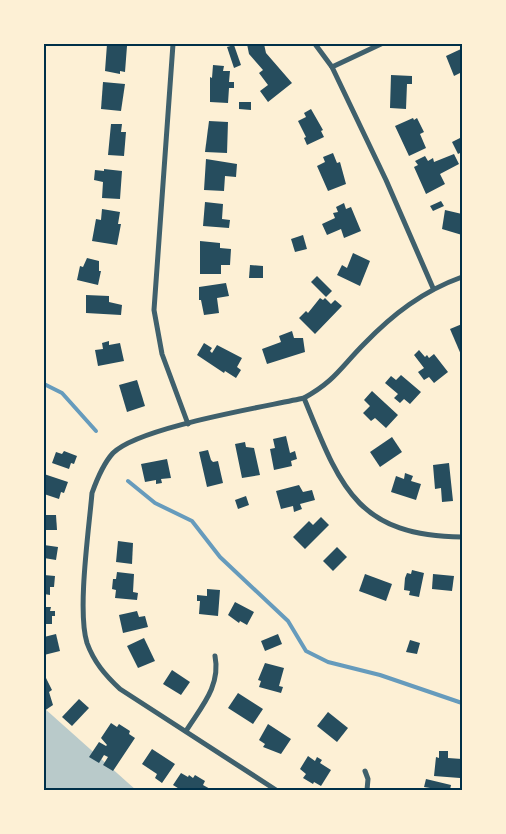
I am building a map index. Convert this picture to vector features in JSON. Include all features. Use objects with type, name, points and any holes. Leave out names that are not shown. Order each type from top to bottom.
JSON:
[{"type":"street","points":[[173,44],[154,310],[162,354],[188,424]]},
{"type":"street","points":[[315,44],[332,67],[386,180],[432,288]]},
{"type":"street","points":[[332,67],[381,44]]},
{"type":"street","points":[[276,790],[120,688],[103,674],[87,642],[84,605],[92,493],[106,461],[115,451],[134,439],[188,424],[304,398],[321,389],[339,374],[387,321],[432,288],[462,276]]},
{"type":"street","points":[[304,398],[344,487],[365,510],[388,525],[405,530],[424,535],[462,537]]},
{"type":"street","points":[[186,731],[213,688],[216,675],[215,656]]},
{"type":"street","points":[[365,771],[367,790]]},
{"type":"shaded area","points":[[44,708],[136,790],[44,790]]},
{"type":"building","points":[[107,44],[127,46],[125,72],[120,71],[120,74],[105,71]]},
{"type":"building","points":[[247,44],[264,44],[266,53],[292,83],[268,102],[260,91],[268,85],[259,73],[263,70],[249,54]]},
{"type":"building","points":[[234,45],[241,65],[234,68],[227,47]]},
{"type":"building","points":[[461,49],[462,72],[454,76],[446,56]]},
{"type":"building","points":[[213,65],[224,66],[223,71],[230,71],[229,82],[234,82],[234,88],[229,88],[228,103],[210,102],[210,77],[212,78]]},
{"type":"building","points":[[391,75],[412,76],[412,84],[407,84],[406,109],[390,108]]},
{"type":"building","points":[[103,82],[125,84],[121,111],[101,109]]},
{"type":"building","points":[[239,102],[251,102],[251,110],[239,109]]},
{"type":"building","points":[[311,109],[323,130],[321,131],[324,137],[307,145],[304,138],[306,137],[298,121],[306,117],[304,113]]},
{"type":"building","points":[[413,118],[414,120],[417,118],[424,132],[420,134],[426,148],[409,156],[395,126]]},
{"type":"building","points":[[209,121],[228,122],[227,153],[205,152]]},
{"type":"building","points":[[111,124],[122,124],[121,132],[126,132],[124,156],[108,155]]},
{"type":"building","points":[[462,137],[462,152],[458,154],[452,142]]},
{"type":"building","points":[[333,153],[337,163],[340,162],[346,184],[328,191],[317,166],[325,162],[323,157]]},
{"type":"building","points":[[454,154],[459,164],[440,174],[445,184],[426,194],[414,167],[418,165],[415,161],[425,156],[428,161],[433,158],[434,162]]},
{"type":"building","points":[[206,159],[237,164],[236,177],[225,176],[224,191],[204,190]]},
{"type":"building","points":[[104,169],[122,171],[120,199],[102,198],[103,182],[94,180],[95,170],[104,171]]},
{"type":"building","points":[[441,201],[444,206],[433,211],[430,206]]},
{"type":"building","points":[[205,202],[223,204],[222,219],[230,220],[229,228],[203,226]]},
{"type":"building","points":[[344,203],[346,209],[351,207],[361,231],[344,238],[341,229],[327,235],[322,224],[335,218],[333,213],[338,212],[336,207]]},
{"type":"building","points":[[102,209],[120,212],[118,224],[121,224],[117,245],[92,241],[96,219],[101,220]]},
{"type":"building","points":[[445,210],[462,214],[462,235],[442,229]]},
{"type":"building","points":[[303,235],[307,249],[295,252],[291,239]]},
{"type":"building","points":[[200,241],[220,243],[220,248],[231,249],[230,265],[221,265],[221,274],[200,274]]},
{"type":"building","points":[[353,253],[370,261],[360,286],[337,275],[342,265],[347,268]]},
{"type":"building","points":[[87,258],[99,261],[99,271],[101,271],[98,285],[77,280],[80,266],[83,267]]},
{"type":"building","points":[[250,265],[263,266],[263,278],[249,278]]},
{"type":"building","points":[[317,276],[332,291],[326,297],[311,282]]},
{"type":"building","points":[[226,283],[229,296],[217,298],[219,313],[204,315],[201,300],[199,300],[199,287]]},
{"type":"building","points":[[86,295],[109,296],[109,302],[122,305],[121,315],[86,313]]},
{"type":"building","points":[[320,298],[323,300],[325,298],[331,304],[335,300],[342,306],[315,334],[299,318],[306,311],[308,313]]},
{"type":"building","points":[[462,324],[462,357],[450,329]]},
{"type":"building","points":[[292,331],[294,338],[303,338],[305,352],[267,364],[262,349],[281,342],[279,336]]},
{"type":"building","points":[[109,341],[109,345],[120,343],[124,361],[98,366],[95,350],[103,349],[102,343]]},
{"type":"building","points":[[204,343],[212,348],[210,351],[212,353],[217,345],[242,358],[237,367],[241,370],[236,378],[225,371],[224,373],[197,355]]},
{"type":"building","points":[[419,350],[425,357],[427,355],[429,358],[434,354],[448,372],[434,383],[429,377],[424,380],[418,372],[424,368],[414,355]]},
{"type":"building","points":[[401,375],[421,392],[410,404],[404,399],[400,403],[394,398],[398,394],[385,383],[391,376],[396,380]]},
{"type":"building","points":[[137,380],[145,406],[127,412],[119,385]]},
{"type":"building","points":[[372,391],[398,415],[386,428],[375,418],[371,421],[363,413],[370,406],[364,400]]},
{"type":"building","points":[[286,436],[290,453],[295,451],[297,459],[291,461],[292,466],[274,470],[270,449],[275,448],[273,439]]},
{"type":"building","points":[[392,437],[402,452],[380,467],[370,452]]},
{"type":"building","points":[[245,442],[246,447],[254,448],[260,475],[242,478],[235,444]]},
{"type":"building","points":[[208,450],[211,460],[213,462],[218,461],[223,483],[207,487],[199,452]]},
{"type":"building","points":[[64,451],[77,456],[74,464],[71,463],[69,469],[52,463],[56,452],[62,454]]},
{"type":"building","points":[[167,459],[171,478],[161,479],[162,483],[156,484],[156,480],[145,482],[141,464]]},
{"type":"building","points":[[449,463],[453,501],[442,502],[441,488],[435,489],[433,465]]},
{"type":"building","points":[[405,473],[413,476],[411,481],[421,484],[416,500],[391,492],[396,476],[404,479]]},
{"type":"building","points":[[44,474],[68,482],[64,493],[61,492],[59,499],[44,494]]},
{"type":"building","points":[[299,485],[303,492],[312,490],[315,500],[300,504],[302,509],[294,512],[293,506],[281,509],[276,491]]},
{"type":"building","points":[[246,496],[249,505],[238,509],[235,500]]},
{"type":"building","points":[[44,515],[56,515],[57,530],[44,530]]},
{"type":"building","points":[[321,517],[329,525],[305,549],[293,537],[309,521],[313,525]]},
{"type":"building","points":[[118,541],[133,543],[132,564],[116,562]]},
{"type":"building","points":[[44,545],[58,547],[56,560],[44,558]]},
{"type":"building","points":[[337,547],[347,557],[333,571],[323,561]]},
{"type":"building","points":[[412,570],[424,573],[419,597],[409,595],[410,591],[404,590],[407,573],[411,574]]},
{"type":"building","points":[[117,572],[134,574],[133,592],[138,593],[137,600],[115,598],[116,590],[112,589],[113,579],[116,579]]},
{"type":"building","points":[[365,574],[392,584],[386,601],[359,591]]},
{"type":"building","points":[[433,574],[454,576],[452,591],[432,589]]},
{"type":"building","points":[[44,575],[55,576],[54,587],[50,587],[50,595],[44,594]]},
{"type":"building","points":[[207,589],[220,590],[218,616],[199,614],[200,601],[197,601],[197,595],[207,596]]},
{"type":"building","points":[[235,602],[254,612],[247,625],[240,621],[239,623],[228,615]]},
{"type":"building","points":[[44,607],[51,607],[50,611],[55,611],[55,616],[52,616],[52,624],[44,624]]},
{"type":"building","points":[[137,611],[139,617],[145,616],[148,627],[123,633],[119,615]]},
{"type":"building","points":[[56,634],[60,651],[44,655],[44,637]]},
{"type":"building","points":[[278,634],[282,644],[265,651],[261,641]]},
{"type":"building","points":[[144,638],[155,661],[138,668],[127,646]]},
{"type":"building","points":[[410,640],[420,643],[417,654],[406,652]]},
{"type":"building","points":[[265,663],[284,668],[279,686],[283,687],[281,693],[259,687],[261,681],[258,680]]},
{"type":"building","points":[[172,670],[190,682],[181,695],[163,684]]},
{"type":"building","points":[[46,678],[52,690],[49,692],[53,705],[44,711],[44,679]]},
{"type":"building","points":[[238,693],[263,709],[253,724],[228,708]]},
{"type":"building","points":[[79,699],[89,708],[72,726],[62,717]]},
{"type":"building","points":[[328,712],[348,728],[337,742],[317,726]]},
{"type":"building","points":[[111,723],[117,727],[119,724],[130,731],[129,734],[135,738],[113,771],[103,765],[108,757],[104,755],[99,763],[89,757],[99,742],[107,745],[101,738]]},
{"type":"building","points":[[268,724],[291,739],[281,754],[263,747],[265,744],[259,740]]},
{"type":"building","points":[[152,749],[175,764],[162,783],[155,778],[157,774],[142,764]]},
{"type":"building","points":[[439,751],[448,751],[448,758],[462,759],[460,778],[434,776],[436,757],[439,758]]},
{"type":"building","points":[[308,756],[315,761],[317,757],[322,760],[320,763],[331,770],[321,786],[303,778],[306,774],[300,769]]},
{"type":"building","points":[[181,773],[193,778],[195,775],[205,781],[203,785],[212,790],[181,790],[173,785]]},
{"type":"building","points":[[426,779],[451,785],[450,790],[429,790],[430,788],[424,787]]},
{"type":"waterway","points":[[44,384],[62,393],[96,431]]},
{"type":"waterway","points":[[128,481],[155,503],[192,521],[220,557],[288,621],[306,651],[328,662],[380,675],[462,703]]}]
